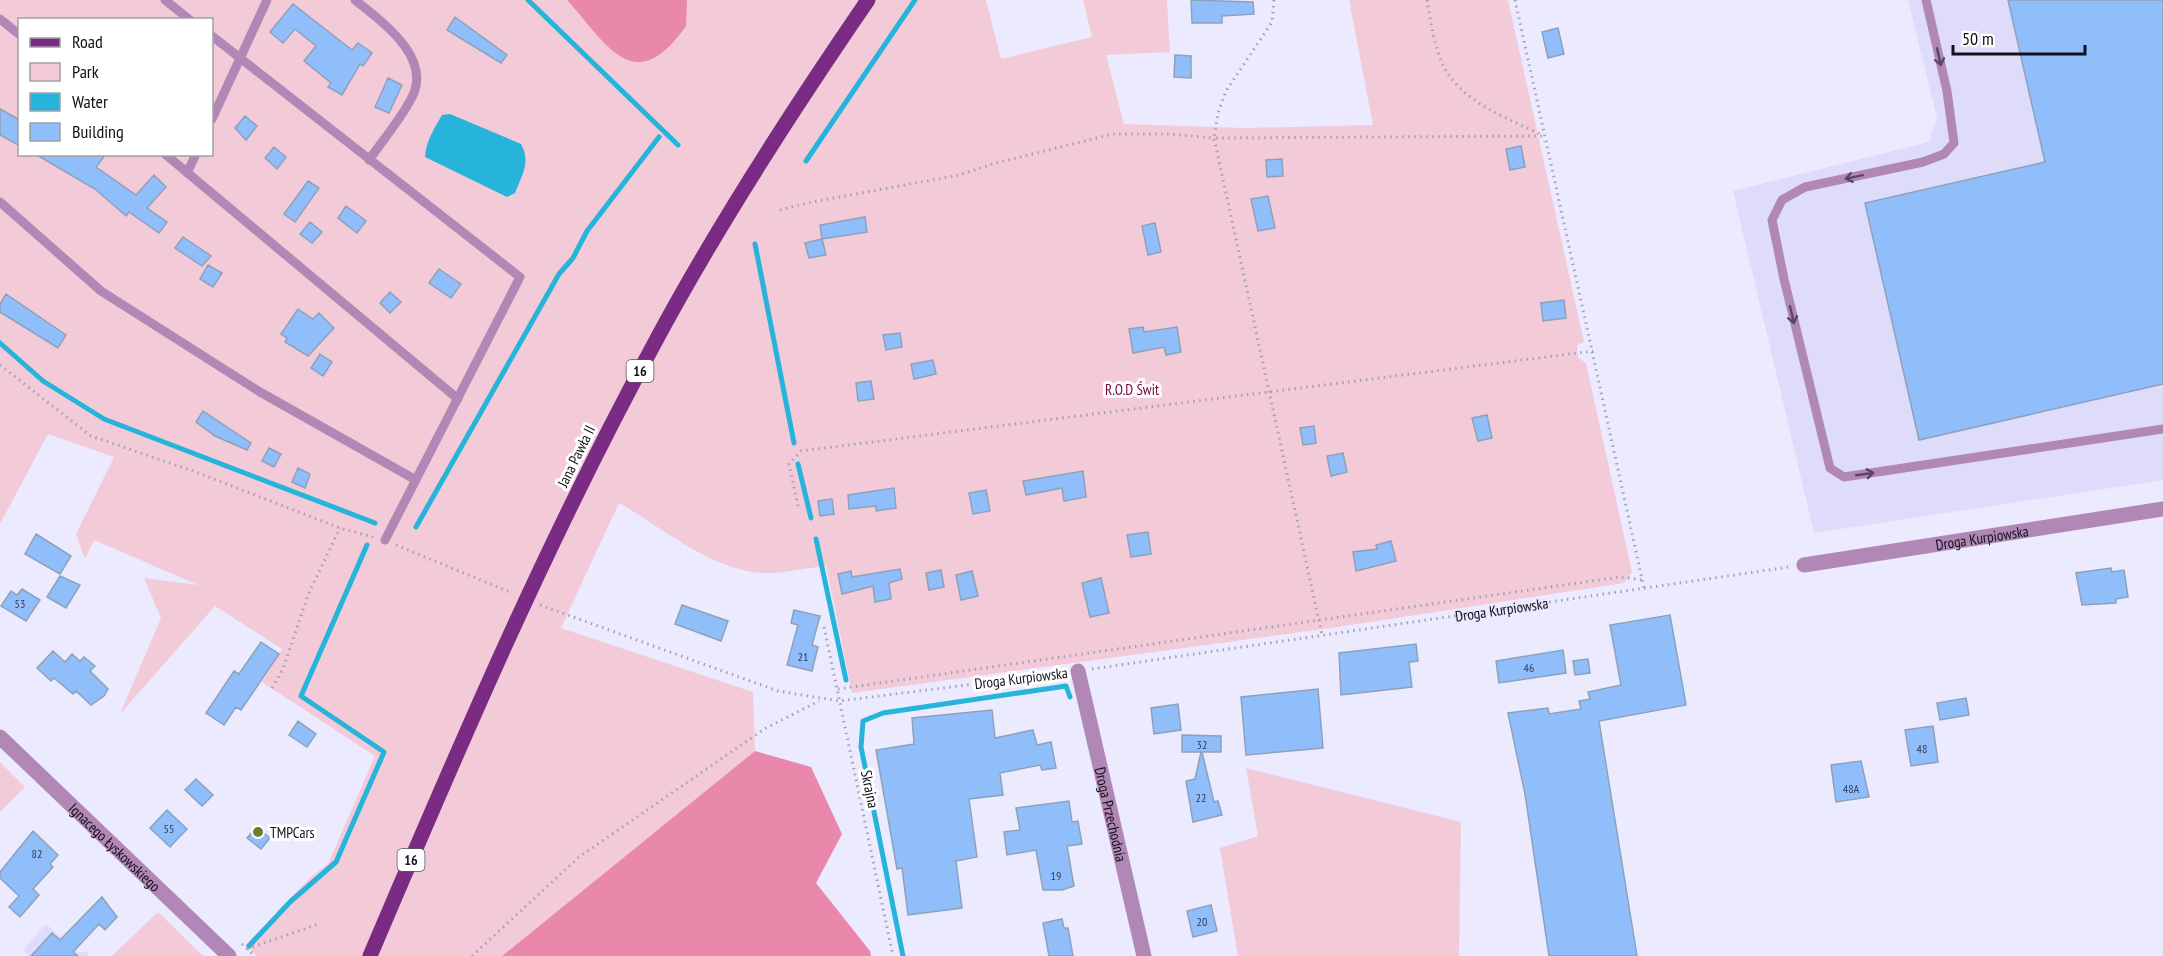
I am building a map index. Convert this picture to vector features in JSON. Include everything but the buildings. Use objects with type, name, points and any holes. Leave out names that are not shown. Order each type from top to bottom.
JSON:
[{"type":"main road","name":"Jana Pawła II","points":[[370,956],[506,639],[620,408],[666,323],[752,176],[868,0]]},
{"type":"street","name":"Droga Kurpiowska","points":[[1804,565],[2163,509]]},
{"type":"street","name":"Droga Przechodnia","points":[[1078,671],[1144,956]]},
{"type":"street","name":"Ignacego Łyskowskiego","points":[[0,737],[56,798],[229,956]]},
{"type":"lane","points":[[165,0],[188,18]]},
{"type":"lane","points":[[213,117],[267,0]]},
{"type":"lane","points":[[355,0],[399,38],[409,51],[416,78],[413,97],[369,160]]},
{"type":"lane","points":[[1926,0],[1947,92],[1954,142],[1944,154],[1923,162],[1805,187],[1782,200],[1772,220],[1789,301],[1830,468],[1844,477],[2163,429]]},
{"type":"lane","points":[[0,19],[18,32]]},
{"type":"lane","points":[[213,37],[520,278],[385,540]]},
{"type":"lane","points":[[167,156],[458,399]]},
{"type":"lane","points":[[188,173],[195,156]]},
{"type":"lane","points":[[0,202],[101,291],[260,392],[416,480]]},
{"type":"path","points":[[1274,0],[1272,22],[1226,91],[1218,113],[1214,138],[1322,635]]},
{"type":"path","points":[[1427,0],[1441,59],[1458,87],[1485,106],[1544,136]]},
{"type":"path","points":[[1515,0],[1644,588]]},
{"type":"path","points":[[780,210],[959,175],[1113,134],[1168,134],[1214,138],[1544,136]]},
{"type":"path","points":[[798,506],[789,464],[801,451],[1593,351]]},
{"type":"path","points":[[0,365],[91,436],[193,471],[340,528],[385,540],[471,577]]},
{"type":"path","points":[[272,688],[283,669],[308,595],[340,528]]},
{"type":"path","name":"Droga Kurpiowska","points":[[549,609],[778,691],[820,700],[839,701],[1078,671],[1804,565]]},
{"type":"path","points":[[838,688],[1620,576],[1643,580]]},
{"type":"path","name":"Skrajna","points":[[824,627],[893,956]]},
{"type":"path","points":[[472,956],[579,857],[766,728],[820,700]]},
{"type":"path","points":[[247,949],[318,924]]},
{"type":"shaded area","points":[[567,0],[687,0],[686,26],[668,48],[651,59],[636,62],[622,57],[609,47]]},
{"type":"shaded area","points":[[1908,0],[2163,0],[2163,480],[1814,533],[1733,191],[1929,142],[1937,118]]},
{"type":"shaded area","points":[[755,751],[811,767],[842,834],[816,883],[870,951],[871,956],[502,956]]},
{"type":"shaded area","points":[[46,924],[78,952],[86,952],[90,956],[29,956],[23,950]]},
{"type":"green space","name":"R.O.D Świt","points":[[0,0],[986,0],[1001,59],[1092,37],[1083,0],[1167,0],[1170,52],[1106,55],[1124,124],[1243,128],[1373,125],[1349,0],[1508,0],[1584,342],[1577,345],[1578,358],[1586,363],[1632,572],[1624,583],[1331,628],[852,693],[826,566],[770,573],[742,570],[705,556],[619,503],[561,628],[753,692],[755,751],[502,956],[257,956],[245,945],[312,876],[328,864],[375,756],[262,682],[282,649],[215,606],[120,714],[161,618],[144,578],[198,585],[94,540],[85,559],[76,534],[114,457],[48,434],[0,524]]},
{"type":"green space","points":[[0,762],[25,787],[0,812]]},
{"type":"green space","points":[[1246,768],[1461,822],[1459,956],[1238,956],[1220,848],[1258,836]]},
{"type":"green space","points":[[158,912],[203,956],[112,956]]},
{"type":"water","points":[[450,114],[521,144],[525,163],[515,193],[507,197],[425,157],[433,130],[442,115]]},
{"type":"waterway","points":[[528,0],[678,145]]},
{"type":"waterway","points":[[806,161],[915,0]]},
{"type":"waterway","points":[[416,527],[559,274],[573,258],[587,231],[659,137]]},
{"type":"waterway","points":[[755,244],[794,443]]},
{"type":"waterway","points":[[0,343],[43,381],[104,419],[375,523]]},
{"type":"waterway","points":[[798,464],[811,518]]},
{"type":"waterway","points":[[816,539],[846,680]]},
{"type":"waterway","points":[[249,946],[290,902],[336,862],[384,752],[301,696],[367,545]]},
{"type":"waterway","points":[[903,956],[861,747],[863,721],[883,713],[1066,686],[1070,697]]},
{"type":"place","name":"TMPCars","points":[[258,832]]}]
